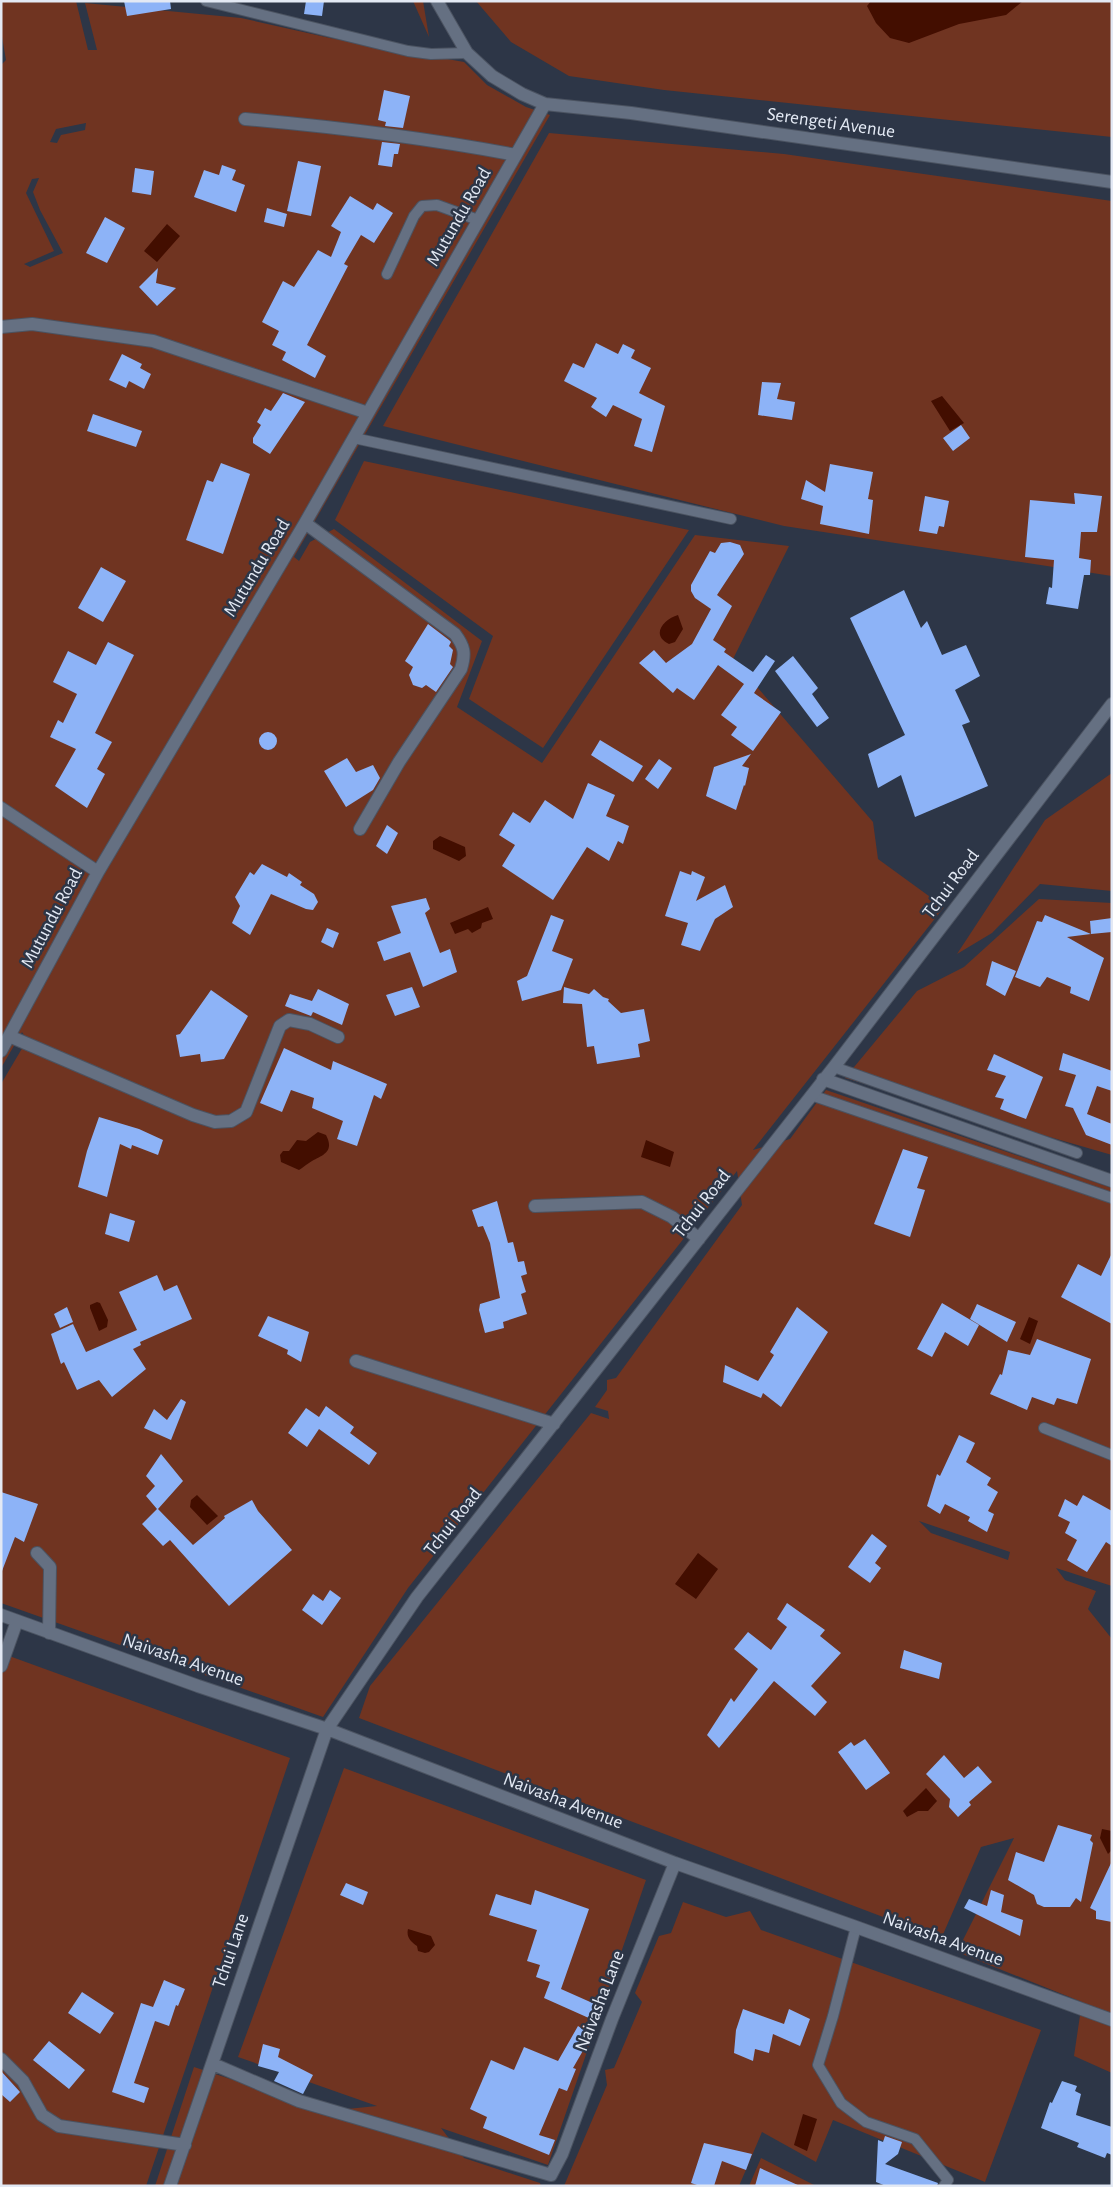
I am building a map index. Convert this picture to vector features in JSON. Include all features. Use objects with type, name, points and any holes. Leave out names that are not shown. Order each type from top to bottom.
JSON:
[{"type":"street","name":"Serengeti Avenue","points":[[437,1],[467,53],[492,76],[522,94],[545,104],[631,113],[1112,182]]},
{"type":"street","name":"Mutundu Road","points":[[1,1051],[98,872],[305,523],[545,104]]},
{"type":"street","points":[[245,119],[338,127],[439,140],[516,155]]},
{"type":"street","points":[[1,327],[32,324],[153,341],[368,414]]},
{"type":"street","points":[[305,523],[455,634],[463,645],[465,656],[461,668],[399,762],[360,830]]},
{"type":"street","name":"Tchui Road","points":[[326,1729],[417,1597],[834,1067],[1112,704]]},
{"type":"street","points":[[1,808],[98,872]]},
{"type":"street","points":[[9,1036],[193,1115],[215,1122],[231,1121],[246,1112],[280,1026],[289,1020],[310,1024],[338,1037]]},
{"type":"street","points":[[823,1080],[1112,1181]]},
{"type":"street","points":[[535,1206],[642,1202],[672,1217],[699,1239]]},
{"type":"street","points":[[356,1361],[554,1424]]},
{"type":"street","points":[[37,1553],[50,1567],[49,1633]]},
{"type":"street","name":"Naivasha Avenue","points":[[1,1615],[326,1729],[675,1864],[856,1927],[1112,2020]]},
{"type":"street","points":[[1,1666],[17,1621]]},
{"type":"street","name":"Tchui Lane","points":[[172,2185],[326,1729]]},
{"type":"street","name":"Naivasha Lane","points":[[213,2064],[299,2101],[551,2175],[562,2154],[612,2019],[675,1864]]},
{"type":"street","points":[[1,2059],[23,2081],[42,2115],[59,2126],[185,2145]]},
{"type":"lane","points":[[206,1],[408,51],[426,54],[467,53]]},
{"type":"lane","points":[[387,274],[414,216],[422,206],[437,205],[478,220]]},
{"type":"lane","points":[[354,438],[730,519]]},
{"type":"lane","points":[[834,1067],[1077,1153]]},
{"type":"lane","points":[[811,1095],[1112,1198]]},
{"type":"lane","points":[[1044,1428],[1112,1456]]},
{"type":"lane","points":[[856,1927],[818,2065],[841,2103],[866,2122],[915,2139],[948,2180],[944,2186]]},
{"type":"shaded area","points":[[1,1],[76,1],[88,50],[97,50],[85,3],[241,18],[330,38],[464,62],[487,85],[526,107],[550,115],[294,557],[299,561],[310,542],[334,529],[482,641],[457,707],[542,763],[695,535],[789,546],[733,659],[873,822],[878,859],[944,907],[753,1150],[790,1139],[826,1090],[1112,1188],[1112,1586],[1056,1568],[1065,1580],[1096,1591],[1088,1609],[1112,1639],[1112,2073],[1074,2056],[1082,2002],[957,1952],[1014,1838],[981,1847],[941,1939],[359,1718],[370,1686],[591,1413],[609,1419],[608,1411],[595,1407],[607,1390],[607,1380],[616,1378],[742,1205],[737,1171],[408,1588],[323,1717],[1,1603],[1,1084],[27,1040],[22,1032],[1,1068],[1,65],[6,60],[1,31]],"holes":[[[86,123],[85,130],[61,135],[57,143],[50,142],[56,129]],[[39,178],[33,192],[40,210],[63,253],[30,267],[24,264],[54,251],[26,193],[32,179]],[[919,1521],[1010,1552],[1008,1560],[931,1533]]]},
{"type":"shaded area","points":[[413,1],[423,1],[429,37]]},
{"type":"shaded area","points":[[476,1],[1112,1],[1112,137],[664,90],[569,76],[511,42]]},
{"type":"shaded area","points":[[871,1],[1023,1],[1006,15],[959,24],[909,43],[890,38],[876,23],[867,6]]},
{"type":"shaded area","points":[[549,133],[784,154],[1112,201],[1112,576],[784,526],[383,426]]},
{"type":"shaded area","points":[[167,224],[180,236],[157,262],[144,251]]},
{"type":"shaded area","points":[[942,396],[964,423],[950,431],[931,401]]},
{"type":"shaded area","points":[[364,461],[689,530],[543,748],[469,699],[493,636],[335,520]]},
{"type":"shaded area","points":[[678,615],[683,629],[675,642],[669,644],[660,636],[661,628],[668,620]]},
{"type":"shaded area","points":[[1112,773],[1112,891],[1040,884],[992,933],[957,954],[1045,820]]},
{"type":"shaded area","points":[[440,836],[465,847],[466,856],[459,861],[433,849],[433,841]]},
{"type":"shaded area","points":[[1039,899],[1112,903],[1112,1155],[845,1078],[917,991],[964,967]]},
{"type":"shaded area","points":[[488,907],[493,919],[482,923],[481,928],[472,933],[468,929],[455,934],[450,923]]},
{"type":"shaded area","points":[[318,1132],[326,1135],[329,1141],[328,1150],[325,1154],[299,1170],[281,1162],[280,1155],[283,1151],[289,1151],[297,1140],[306,1141]]},
{"type":"shaded area","points":[[646,1140],[674,1152],[670,1167],[641,1157]]},
{"type":"shaded area","points":[[97,1302],[100,1303],[108,1320],[107,1327],[99,1331],[90,1308],[90,1305]]},
{"type":"shaded area","points":[[1029,1317],[1038,1321],[1030,1344],[1020,1339]]},
{"type":"shaded area","points":[[197,1495],[218,1516],[207,1525],[190,1507],[191,1500]]},
{"type":"shaded area","points":[[698,1553],[718,1569],[696,1599],[675,1584]]},
{"type":"shaded area","points":[[1,1653],[290,1758],[146,2186],[1,2186]]},
{"type":"shaded area","points":[[344,1768],[646,1880],[548,2165],[441,2128],[464,2158],[540,2183],[541,2186],[155,2186],[194,2067],[327,2111],[377,2106],[238,2057]]},
{"type":"shaded area","points":[[926,1788],[937,1801],[928,1811],[918,1811],[907,1817],[903,1811]]},
{"type":"shaded area","points":[[1102,1829],[1112,1831],[1112,1850],[1108,1854],[1100,1838]]},
{"type":"shaded area","points":[[683,1902],[726,1917],[750,1911],[761,1930],[1041,2030],[985,2182],[833,2120],[816,2162],[762,2132],[739,2186],[564,2186],[607,2085],[605,2070],[614,2068],[642,2002],[635,1993],[659,1936],[671,1933]]},
{"type":"shaded area","points":[[408,1929],[431,1936],[435,1945],[429,1952],[418,1951],[417,1946],[408,1937]]},
{"type":"shaded area","points":[[803,2114],[817,2119],[807,2151],[794,2145]]},
{"type":"shaded area","points":[[761,2158],[816,2186],[749,2186]]},
{"type":"building","points":[[124,1],[170,1],[171,9],[127,16]]},
{"type":"building","points":[[306,1],[324,1],[322,16],[304,14]]},
{"type":"building","points":[[384,90],[410,96],[403,128],[385,126],[386,122],[378,120]]},
{"type":"building","points":[[382,142],[400,144],[398,154],[394,154],[392,167],[378,165]]},
{"type":"building","points":[[298,161],[321,166],[311,216],[287,211]]},
{"type":"building","points":[[222,165],[236,170],[232,180],[245,185],[236,212],[194,197],[204,170],[219,175]]},
{"type":"building","points":[[135,168],[154,171],[151,195],[132,192]]},
{"type":"building","points":[[350,196],[373,210],[377,203],[393,213],[374,243],[361,235],[344,264],[348,266],[307,345],[326,356],[315,378],[282,360],[286,352],[272,345],[279,331],[262,322],[283,281],[294,287],[318,250],[331,257],[341,232],[331,226]]},
{"type":"building","points":[[267,208],[287,214],[284,227],[264,222]]},
{"type":"building","points":[[105,217],[125,228],[107,263],[86,253]]},
{"type":"building","points":[[158,268],[156,283],[176,288],[157,306],[139,287]]},
{"type":"building","points":[[596,343],[618,354],[623,344],[635,350],[631,358],[651,368],[639,393],[665,406],[652,452],[634,446],[642,419],[613,405],[606,417],[591,407],[597,398],[564,381],[573,363],[584,368]]},
{"type":"building","points":[[122,354],[142,364],[140,368],[151,374],[144,389],[129,381],[126,388],[109,380]]},
{"type":"building","points":[[762,382],[781,383],[777,399],[795,402],[792,420],[758,415]]},
{"type":"building","points":[[283,393],[305,402],[270,454],[253,443],[253,438],[261,425],[257,422],[265,408],[271,411]]},
{"type":"building","points":[[93,414],[142,431],[136,447],[87,431]]},
{"type":"building","points":[[961,425],[970,438],[953,451],[943,438]]},
{"type":"building","points":[[221,463],[250,474],[223,554],[186,540],[207,480],[213,482]]},
{"type":"building","points":[[830,464],[873,472],[868,499],[873,500],[869,534],[820,524],[823,506],[801,499],[806,480],[825,492]]},
{"type":"building","points":[[1074,493],[1102,496],[1097,532],[1081,532],[1079,558],[1091,560],[1090,575],[1084,575],[1078,609],[1046,604],[1049,587],[1052,588],[1054,560],[1025,557],[1030,500],[1075,504]]},
{"type":"building","points":[[925,496],[949,501],[944,527],[939,526],[937,534],[919,531]]},
{"type":"building","points":[[730,542],[740,545],[744,554],[717,595],[732,606],[713,640],[726,649],[724,652],[753,672],[766,655],[775,661],[754,693],[781,712],[753,751],[731,735],[737,727],[721,715],[744,684],[718,665],[694,700],[677,688],[673,693],[639,663],[654,650],[666,663],[692,644],[711,609],[695,598],[691,591],[691,585],[710,551],[715,553],[721,543]]},
{"type":"building","points":[[101,567],[126,581],[103,622],[78,608]]},
{"type":"building","points":[[904,590],[921,628],[927,621],[942,655],[966,645],[980,676],[955,690],[970,722],[962,725],[988,786],[915,817],[901,775],[878,788],[868,754],[905,735],[850,618]]},
{"type":"building","points":[[428,624],[451,642],[449,646],[453,650],[450,664],[453,667],[436,692],[426,685],[422,688],[413,685],[409,675],[413,667],[405,661]]},
{"type":"building","points":[[108,642],[134,655],[95,733],[112,742],[97,769],[105,774],[87,808],[55,786],[76,749],[50,737],[58,720],[63,723],[77,694],[53,682],[68,651],[96,665]]},
{"type":"building","points":[[793,656],[818,688],[812,694],[829,718],[817,727],[775,671]]},
{"type":"building","points":[[268,732],[274,735],[277,741],[274,747],[268,750],[262,747],[259,741],[262,735]]},
{"type":"building","points":[[600,740],[643,766],[633,782],[591,755]]},
{"type":"building","points":[[751,754],[742,766],[749,768],[745,786],[736,810],[706,796],[714,767]]},
{"type":"building","points":[[347,758],[356,772],[373,765],[380,778],[373,790],[346,807],[324,771]]},
{"type":"building","points":[[659,759],[672,768],[658,789],[645,779]]},
{"type":"building","points":[[588,783],[615,795],[606,816],[629,826],[623,844],[618,841],[609,861],[587,847],[553,900],[502,866],[515,845],[499,835],[513,812],[530,823],[545,800],[573,819]]},
{"type":"building","points":[[387,825],[398,833],[387,854],[376,846]]},
{"type":"building","points":[[262,864],[287,877],[289,873],[302,882],[300,885],[314,894],[318,902],[313,910],[306,909],[271,894],[250,935],[232,923],[240,906],[235,897],[250,872],[254,875]]},
{"type":"building","points":[[680,871],[691,875],[692,871],[705,877],[696,901],[725,885],[733,907],[715,919],[700,951],[681,945],[688,923],[665,916]]},
{"type":"building","points":[[426,898],[430,909],[425,913],[440,953],[450,949],[457,972],[423,987],[410,952],[384,961],[377,942],[401,933],[391,906]]},
{"type":"building","points":[[551,915],[564,920],[552,951],[573,959],[561,990],[522,1001],[517,981],[527,976]]},
{"type":"building","points":[[1045,915],[1091,934],[1067,937],[1104,958],[1089,1001],[1070,993],[1071,987],[1047,977],[1040,987],[1015,977],[1037,921],[1042,922]]},
{"type":"building","points":[[1112,918],[1112,932],[1091,934],[1090,921]]},
{"type":"building","points":[[327,928],[339,933],[333,948],[321,942]]},
{"type":"building","points":[[992,961],[1016,971],[1005,996],[986,985]]},
{"type":"building","points":[[412,987],[420,1007],[395,1016],[386,995]]},
{"type":"building","points":[[564,987],[589,994],[594,989],[603,997],[609,999],[608,1001],[621,1013],[644,1009],[650,1041],[638,1044],[640,1057],[597,1064],[594,1046],[587,1047],[582,1004],[563,1003]]},
{"type":"building","points":[[318,989],[349,1004],[342,1025],[313,1012],[311,1016],[285,1006],[290,994],[312,1001]]},
{"type":"building","points":[[211,990],[248,1016],[224,1059],[201,1062],[200,1054],[180,1057],[176,1035],[180,1034]]},
{"type":"building","points":[[284,1048],[331,1070],[333,1061],[387,1084],[381,1099],[374,1095],[357,1146],[337,1139],[343,1121],[312,1108],[314,1098],[291,1090],[282,1112],[260,1103]]},
{"type":"building","points":[[1063,1053],[1112,1071],[1112,1091],[1097,1086],[1087,1114],[1112,1124],[1112,1145],[1086,1135],[1073,1108],[1065,1106],[1076,1075],[1059,1070]]},
{"type":"building","points":[[994,1054],[1043,1077],[1026,1119],[1000,1109],[1004,1099],[995,1097],[1006,1076],[987,1070]]},
{"type":"building","points":[[99,1117],[139,1129],[163,1140],[158,1155],[132,1145],[131,1149],[120,1144],[107,1197],[78,1187],[87,1151]]},
{"type":"building","points":[[903,1149],[928,1157],[917,1188],[925,1190],[910,1237],[874,1224]]},
{"type":"building","points":[[497,1201],[508,1243],[513,1242],[518,1262],[524,1261],[527,1274],[521,1276],[526,1292],[521,1294],[527,1314],[503,1322],[504,1328],[485,1333],[479,1310],[480,1304],[500,1298],[490,1243],[483,1226],[478,1227],[472,1210]]},
{"type":"building","points":[[110,1213],[135,1221],[129,1242],[105,1234]]},
{"type":"building","points":[[1112,1253],[1112,1324],[1061,1297],[1078,1264],[1101,1276]]},
{"type":"building","points":[[157,1275],[164,1291],[177,1285],[192,1319],[140,1342],[141,1345],[133,1349],[146,1369],[112,1397],[99,1380],[77,1390],[64,1362],[61,1364],[51,1334],[73,1324],[86,1352],[137,1330],[119,1292]]},
{"type":"building","points":[[942,1303],[979,1325],[968,1346],[945,1332],[932,1357],[917,1349]]},
{"type":"building","points":[[977,1304],[1016,1322],[1007,1342],[970,1319]]},
{"type":"building","points":[[67,1307],[73,1322],[60,1328],[54,1314]]},
{"type":"building","points":[[797,1307],[828,1332],[781,1407],[763,1393],[761,1398],[723,1382],[725,1365],[758,1381],[774,1355],[770,1352]]},
{"type":"building","points":[[268,1316],[309,1332],[301,1362],[287,1354],[288,1350],[258,1336]]},
{"type":"building","points":[[1037,1339],[1091,1359],[1077,1404],[1057,1398],[1054,1405],[1032,1397],[1027,1410],[990,1394],[1000,1374],[1002,1375],[1008,1350],[1030,1355]]},
{"type":"building","points":[[181,1399],[186,1402],[171,1440],[144,1428],[154,1409],[167,1420]]},
{"type":"building","points":[[326,1406],[354,1427],[350,1433],[377,1453],[369,1465],[319,1429],[307,1447],[288,1433],[306,1408],[319,1417]]},
{"type":"building","points":[[959,1435],[975,1443],[966,1462],[991,1478],[987,1485],[998,1492],[988,1511],[994,1514],[987,1532],[968,1521],[970,1517],[945,1504],[940,1514],[927,1506],[937,1474],[940,1476]]},
{"type":"building","points":[[161,1454],[183,1481],[158,1509],[193,1545],[225,1518],[224,1516],[252,1500],[258,1511],[292,1550],[229,1606],[170,1540],[163,1546],[142,1524],[157,1509],[146,1496],[155,1486],[146,1476]]},
{"type":"building","points":[[1,1492],[38,1504],[24,1542],[15,1537],[2,1571]]},
{"type":"building","points":[[1083,1495],[1112,1511],[1112,1546],[1106,1542],[1087,1572],[1067,1560],[1077,1540],[1065,1533],[1070,1522],[1058,1516],[1065,1499],[1077,1506]]},
{"type":"building","points":[[872,1534],[887,1546],[875,1563],[881,1568],[870,1583],[848,1567]]},
{"type":"building","points":[[330,1590],[341,1598],[322,1625],[302,1610],[313,1594],[323,1601]]},
{"type":"building","points":[[787,1603],[825,1630],[820,1636],[841,1653],[811,1686],[827,1702],[815,1716],[774,1681],[719,1748],[707,1735],[731,1698],[734,1702],[758,1669],[734,1649],[748,1632],[771,1650],[787,1627],[777,1619]]},
{"type":"building","points":[[904,1650],[942,1663],[939,1679],[900,1668]]},
{"type":"building","points":[[865,1739],[890,1773],[866,1790],[838,1752],[851,1742],[854,1746]]},
{"type":"building","points":[[944,1755],[964,1778],[978,1766],[992,1782],[969,1802],[971,1805],[958,1817],[949,1807],[950,1799],[926,1774]]},
{"type":"building","points":[[1058,1825],[1092,1835],[1090,1840],[1093,1843],[1081,1902],[1076,1898],[1070,1907],[1044,1907],[1037,1904],[1034,1895],[1008,1880],[1016,1852],[1044,1862]]},
{"type":"building","points":[[1112,1861],[1112,1922],[1096,1919],[1096,1911],[1090,1908]]},
{"type":"building","points":[[346,1883],[368,1892],[363,1905],[340,1895]]},
{"type":"building","points":[[535,1890],[589,1909],[561,1989],[597,2005],[591,2019],[544,1998],[550,1982],[536,1977],[540,1965],[527,1961],[537,1930],[489,1915],[496,1894],[531,1905]]},
{"type":"building","points":[[991,1890],[1004,1895],[1001,1912],[1023,1920],[1020,1936],[964,1908],[969,1899],[987,1906]]},
{"type":"building","points":[[164,1980],[185,1989],[178,2006],[176,2005],[169,2026],[155,2021],[134,2083],[149,2088],[144,2103],[112,2092],[141,2003],[153,2007]]},
{"type":"building","points":[[82,1992],[114,2013],[100,2034],[68,2013]]},
{"type":"building","points":[[743,2009],[784,2024],[789,2009],[810,2019],[800,2046],[773,2034],[769,2053],[755,2049],[753,2061],[734,2053],[736,2030]]},
{"type":"building","points":[[578,2026],[592,2035],[573,2068],[576,2069],[567,2091],[559,2088],[539,2135],[555,2140],[549,2155],[483,2128],[487,2117],[470,2109],[491,2060],[514,2070],[524,2047],[558,2061]]},
{"type":"building","points":[[49,2041],[85,2070],[69,2089],[33,2060]]},
{"type":"building","points":[[263,2044],[280,2049],[278,2057],[313,2075],[303,2094],[274,2081],[279,2072],[258,2066]]},
{"type":"building","points":[[1,2071],[20,2092],[10,2102],[1,2094]]},
{"type":"building","points":[[1062,2081],[1077,2086],[1075,2091],[1081,2094],[1076,2115],[1112,2127],[1112,2155],[1107,2153],[1105,2158],[1077,2147],[1079,2143],[1041,2128],[1050,2102],[1052,2103]]},
{"type":"building","points":[[885,2136],[902,2142],[898,2154],[885,2164],[938,2183],[937,2186],[886,2186],[876,2182],[878,2140],[883,2142]]},
{"type":"building","points":[[704,2143],[752,2154],[746,2170],[722,2161],[714,2186],[700,2186],[691,2183]]},
{"type":"building","points":[[760,2168],[800,2186],[755,2186]]}]
